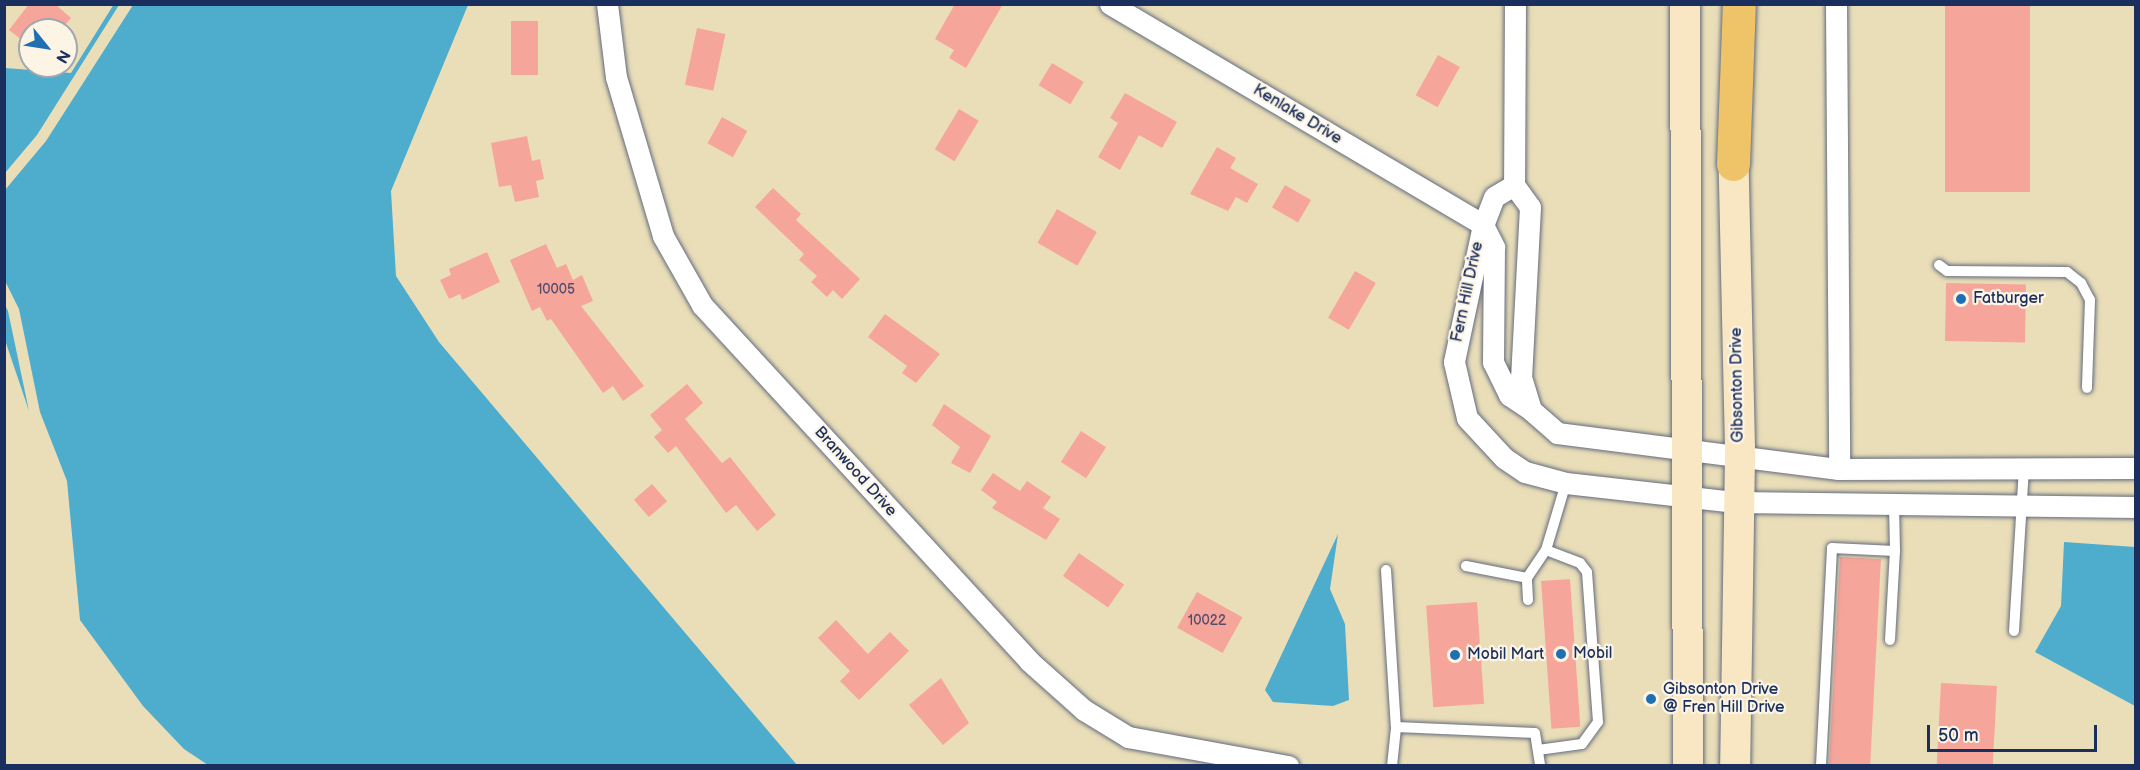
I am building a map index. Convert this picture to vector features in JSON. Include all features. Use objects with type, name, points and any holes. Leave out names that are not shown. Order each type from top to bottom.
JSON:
[{"type":"highway","points":[[1733,164],[1739,4]]},
{"type":"main road","points":[[1685,4],[1689,447],[1688,765]]},
{"type":"main road","name":"Gibsonton Drive","points":[[1732,4],[1733,164],[1740,457],[1736,502],[1735,765]]},
{"type":"street","name":"Branwood Drive","points":[[607,4],[616,77],[663,236],[702,305],[1029,662],[1084,710],[1128,737],[1288,765]]},
{"type":"street","name":"Kenlake Drive","points":[[1110,4],[1483,225]]},
{"type":"street","points":[[1515,4],[1514,185],[1530,207],[1521,377],[1530,410]]},
{"type":"street","points":[[1836,4],[1839,469]]},
{"type":"street","name":"Fern Hill Drive","points":[[1514,185],[1494,197],[1483,225],[1454,362],[1467,417],[1504,458],[1525,472],[1566,483],[1689,500],[2023,503],[2136,507]]},
{"type":"street","points":[[1483,225],[1494,247],[1493,362],[1509,395],[1573,438],[1689,447],[1740,457],[1839,469],[2136,468]]},
{"type":"lane","points":[[1939,265],[1947,271],[2067,272],[2081,283],[2090,300],[2087,388]]},
{"type":"lane","points":[[2014,631],[2024,468]]},
{"type":"lane","points":[[1528,600],[1527,578],[1546,550],[1566,483]]},
{"type":"lane","points":[[1890,640],[1895,551],[1894,501]]},
{"type":"lane","points":[[1821,765],[1832,548],[1895,551]]},
{"type":"lane","points":[[1538,750],[1582,744],[1598,722],[1587,572],[1580,563],[1546,550]]},
{"type":"lane","points":[[1466,566],[1527,578]]},
{"type":"lane","points":[[1386,570],[1396,727],[1392,765]]},
{"type":"lane","points":[[1396,727],[1535,733],[1540,765]]},
{"type":"water","points":[[114,4],[119,5],[78,70],[78,62]]},
{"type":"water","points":[[133,5],[468,5],[391,191],[396,276],[439,342],[797,765],[208,765],[184,749],[143,706],[80,620],[67,481],[40,412],[19,309],[4,279],[5,190],[46,141]]},
{"type":"water","points":[[5,68],[18,69],[18,78],[73,78],[37,135],[5,173]]},
{"type":"water","points":[[4,303],[8,311],[29,411],[5,340]]},
{"type":"water","points":[[1338,534],[1330,589],[1345,624],[1349,700],[1333,706],[1273,702],[1265,690]]},
{"type":"water","points":[[2064,542],[2135,547],[2135,706],[2035,652],[2061,606]]},
{"type":"building","points":[[29,4],[55,4],[71,18],[18,18]]},
{"type":"building","points":[[955,4],[1003,4],[966,68],[949,58],[954,50],[935,39]]},
{"type":"building","points":[[1945,4],[2030,4],[2030,192],[1945,192]]},
{"type":"building","points":[[18,18],[18,37],[9,30]]},
{"type":"building","points":[[511,21],[538,21],[538,75],[511,75]]},
{"type":"building","points":[[697,28],[725,34],[713,91],[685,85]]},
{"type":"building","points":[[1438,55],[1460,67],[1438,107],[1416,95]]},
{"type":"building","points":[[1052,63],[1084,82],[1070,104],[1039,85]]},
{"type":"building","points":[[1125,93],[1177,122],[1162,148],[1139,135],[1120,170],[1098,157],[1118,123],[1110,118]]},
{"type":"building","points":[[959,109],[979,121],[955,161],[935,149]]},
{"type":"building","points":[[722,117],[747,131],[733,157],[707,143]]},
{"type":"building","points":[[527,136],[532,161],[540,159],[544,179],[536,181],[539,197],[515,202],[511,185],[499,187],[491,143]]},
{"type":"building","points":[[1217,147],[1236,158],[1230,168],[1258,184],[1247,203],[1236,197],[1228,211],[1190,194]]},
{"type":"building","points":[[1285,185],[1311,200],[1298,223],[1272,208]]},
{"type":"building","points":[[773,188],[801,214],[796,220],[860,279],[842,299],[833,290],[827,297],[811,282],[817,276],[799,260],[804,254],[755,207]]},
{"type":"building","points":[[1057,209],[1097,232],[1077,266],[1038,243]]},
{"type":"building","points":[[546,244],[557,268],[566,264],[573,280],[582,275],[593,301],[581,306],[644,386],[623,401],[613,386],[603,393],[551,319],[547,321],[540,307],[532,311],[510,260]]},
{"type":"building","points":[[487,252],[500,282],[462,300],[460,294],[449,299],[440,280],[451,275],[449,269]]},
{"type":"building","points":[[1355,271],[1376,283],[1349,330],[1328,318]]},
{"type":"building","points":[[1946,283],[2026,284],[2025,342],[1945,341]]},
{"type":"building","points":[[885,314],[940,354],[916,383],[902,373],[907,366],[868,337]]},
{"type":"building","points":[[687,384],[703,403],[685,419],[722,463],[730,457],[776,515],[757,531],[736,505],[726,513],[676,446],[668,453],[654,437],[662,430],[650,415]]},
{"type":"building","points":[[944,404],[991,436],[970,473],[951,463],[960,447],[932,425]]},
{"type":"building","points":[[1081,431],[1106,447],[1086,478],[1061,462]]},
{"type":"building","points":[[993,473],[1020,491],[1027,481],[1051,497],[1043,508],[1060,519],[1046,540],[992,508],[997,502],[981,490]]},
{"type":"building","points":[[652,484],[667,501],[649,517],[634,500]]},
{"type":"building","points":[[1079,553],[1124,585],[1108,607],[1063,576]]},
{"type":"building","points":[[1840,557],[1881,559],[1870,766],[1829,765]]},
{"type":"building","name":"Mobil","points":[[1570,579],[1580,727],[1551,729],[1541,581]]},
{"type":"building","points":[[1197,592],[1242,617],[1223,653],[1177,628]]},
{"type":"building","name":"Mobil Mart","points":[[1477,602],[1484,704],[1433,707],[1426,606]]},
{"type":"building","points":[[836,620],[868,654],[890,632],[909,651],[859,700],[840,681],[850,671],[818,638]]},
{"type":"building","points":[[941,678],[969,723],[943,745],[909,705]]},
{"type":"building","points":[[1941,683],[1997,686],[1993,766],[1937,765]]},
{"type":"place","name":"Fatburger","points":[[1961,299]]},
{"type":"place","name":"Mobil","points":[[1561,654]]},
{"type":"place","name":"Mobil Mart","points":[[1455,655]]},
{"type":"place","name":"Gibsonton Drive @ Fren Hill Drive","points":[[1651,699]]}]
